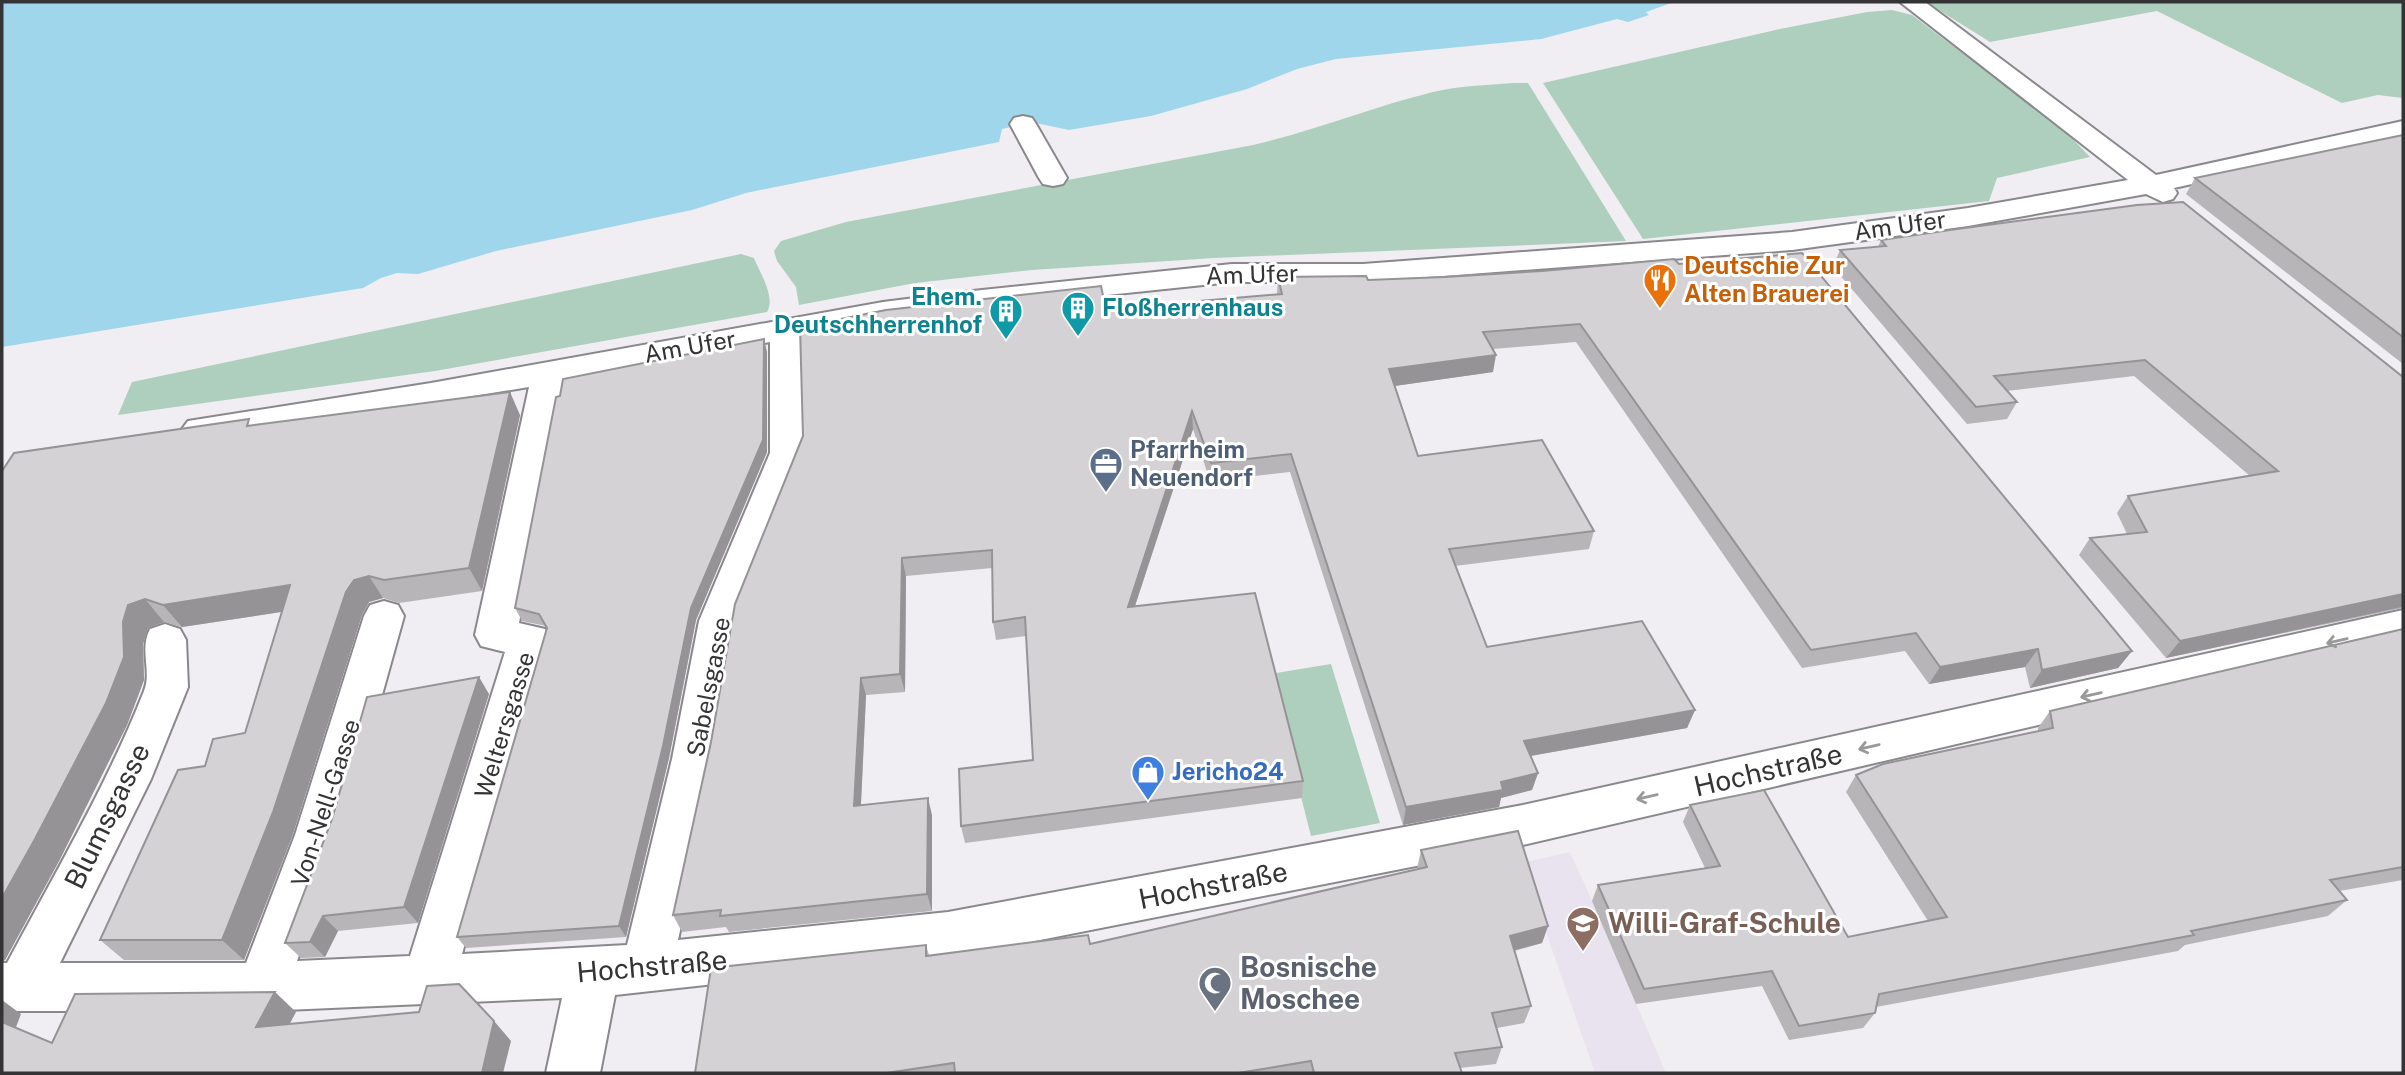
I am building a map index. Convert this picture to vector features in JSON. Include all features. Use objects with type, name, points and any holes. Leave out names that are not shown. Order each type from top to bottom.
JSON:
[{"type":"street","points":[[1911,2],[2184,210]]},
{"type":"street","points":[[1023,124],[1053,178]]},
{"type":"street","name":"Am Ufer","points":[[168,434],[963,301],[1232,273],[1363,273],[1792,241],[1968,217],[2152,184],[2403,129]]},
{"type":"street","points":[[1792,241],[1818,273]]},
{"type":"street","name":"Sabelsgasse","points":[[647,968],[694,760],[719,621],[788,453],[786,329]]},
{"type":"street","name":"Weltersgasse","points":[[429,979],[530,640],[496,635],[549,372]]},
{"type":"street","name":"Von-Nell-Gasse","points":[[262,987],[319,835],[384,616]]},
{"type":"street","name":"Hochstraße","points":[[12,986],[262,987],[593,973],[948,935],[1386,853],[1587,811],[2141,663],[2403,625]]},
{"type":"street","name":"Blumsgasse","points":[[12,986],[128,779],[167,687],[165,640]]},
{"type":"street","points":[[573,1073],[593,973]]},
{"type":"shaded area","name":"Willi-Graf-Schule","points":[[1570,852],[1666,1073],[1595,1073],[1522,863]]},
{"type":"green space","points":[[1926,2],[2403,2],[2403,98],[2378,95],[2342,103],[2157,11],[1990,42]]},
{"type":"green space","points":[[1892,10],[1912,15],[2064,130],[2090,157],[1997,178],[1989,201],[1643,239],[1543,83],[1780,29],[1867,12]]},
{"type":"green space","points":[[1528,83],[1626,241],[1214,258],[1032,270],[915,283],[799,305],[796,287],[777,261],[774,251],[781,241],[846,222],[1253,145],[1433,92]]},
{"type":"green space","points":[[741,254],[754,258],[763,278],[770,300],[767,312],[435,371],[118,415],[132,382]]},
{"type":"green space","points":[[1331,664],[1380,823],[1311,836],[1270,674]]},
{"type":"water","points":[[2,2],[1674,2],[1628,22],[1617,19],[1541,39],[1336,59],[1297,69],[1247,89],[1151,116],[1069,130],[1031,122],[1002,129],[999,142],[746,193],[692,210],[496,251],[418,274],[397,273],[363,288],[2,347]]},
{"type":"building","points":[[2403,135],[2403,337],[2195,178]]},
{"type":"building","points":[[2183,202],[2403,377],[2403,594],[2180,641],[2090,538],[2147,532],[2128,496],[2278,471],[2145,360],[1994,376],[2017,402],[1976,407],[1840,250],[1886,246],[1881,240],[1957,229],[2137,205]]},
{"type":"building","points":[[1802,253],[2132,651],[2042,670],[2038,649],[1940,667],[1916,633],[1811,650],[1580,324],[1483,332],[1496,355],[1389,369],[1418,456],[1542,440],[1594,531],[1449,549],[1487,647],[1642,621],[1695,710],[1524,741],[1538,773],[1501,782],[1503,790],[1406,807],[1291,454],[1211,463],[1192,411],[1128,607],[1255,593],[1303,781],[961,826],[959,769],[1033,760],[1025,617],[993,622],[992,550],[902,558],[900,674],[861,678],[854,806],[928,798],[927,894],[720,916],[721,910],[673,915],[711,742],[735,604],[803,436],[800,327],[886,310],[1101,286],[1106,309],[1282,294],[1278,277],[1366,276],[1368,280],[1445,277],[1674,259],[1679,264]]},
{"type":"building","points":[[764,339],[763,440],[691,608],[663,746],[619,926],[457,937],[547,628],[539,614],[515,608],[556,397],[560,396],[563,379]]},
{"type":"building","points":[[510,392],[469,568],[384,580],[369,576],[354,580],[346,592],[273,812],[222,940],[100,940],[178,770],[205,766],[213,739],[245,733],[290,585],[163,605],[145,599],[128,605],[123,622],[124,657],[106,703],[2,898],[2,471],[14,453],[249,419],[247,426]]},
{"type":"building","points":[[2403,629],[2403,867],[2330,880],[2347,900],[2191,931],[2194,935],[1879,994],[1875,1013],[1799,1026],[1772,971],[1644,989],[1598,885],[1720,866],[1690,805],[1764,790],[1848,937],[1947,917],[1856,775],[1883,764],[2053,728],[2050,711]]},
{"type":"building","points":[[479,677],[404,907],[323,916],[310,942],[285,943],[332,819],[367,697]]},
{"type":"building","points":[[1518,831],[1548,926],[1510,936],[1531,1006],[1492,1013],[1502,1047],[1455,1053],[1462,1073],[1314,1073],[1311,1061],[1238,1073],[955,1073],[954,1063],[886,1073],[695,1073],[711,968],[926,945],[926,956],[1088,935],[1090,944],[1427,867],[1421,850]]},
{"type":"building","points":[[459,984],[494,1021],[482,1073],[2,1073],[2,1022],[52,1043],[75,994],[275,992],[256,1027],[419,1012],[427,986]]},
{"type":"place","name":"Deutschie Zur Alten Brauerei","points":[[1660,310]]},
{"type":"place","name":"Floßherrenhaus","points":[[1078,338]]},
{"type":"place","name":"Ehem. Deutschherrenhof","points":[[1006,341]]},
{"type":"place","name":"Pfarrheim Neuendorf","points":[[1106,494]]},
{"type":"place","name":"Jericho24","points":[[1148,802]]},
{"type":"place","name":"Willi-Graf-Schule","points":[[1583,953]]},
{"type":"place","name":"Bosnische Moschee","points":[[1215,1013]]}]
